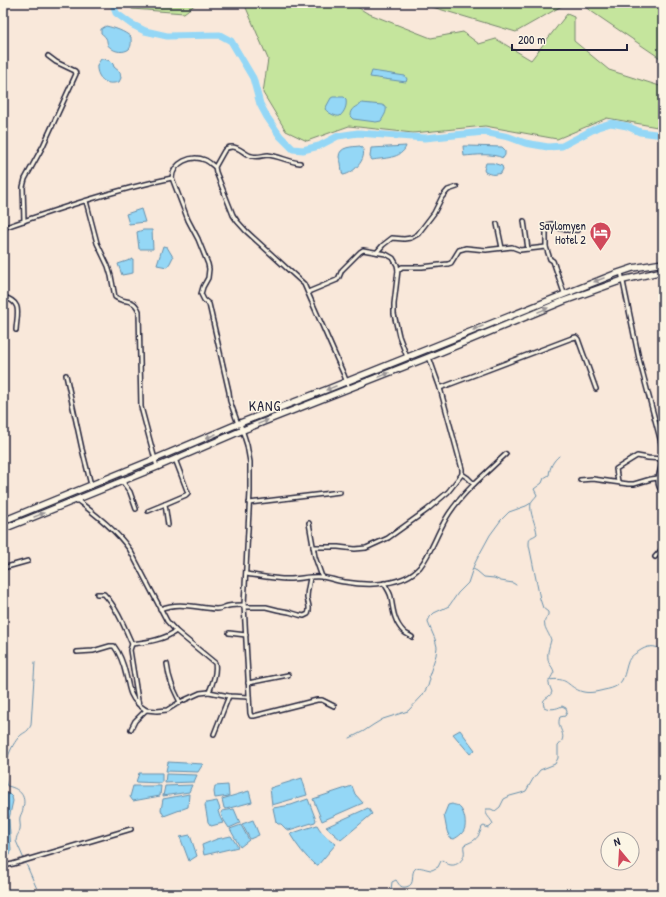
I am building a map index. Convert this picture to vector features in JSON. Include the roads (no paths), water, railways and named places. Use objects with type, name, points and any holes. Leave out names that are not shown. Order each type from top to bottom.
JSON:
[{"type":"highway","points":[[3,521],[522,310],[633,268],[663,263]]},
{"type":"highway","points":[[3,529],[157,467],[243,430],[430,357],[564,301],[623,280],[663,271]]},
{"type":"highway","points":[[522,310],[525,317]]},
{"type":"street","points":[[24,221],[24,182],[43,146],[76,74],[75,71],[56,62],[48,56]]},
{"type":"street","points":[[215,167],[226,149],[234,147],[250,156],[270,156],[300,163]]},
{"type":"street","points":[[334,706],[322,700],[317,700],[254,716],[251,716],[250,713],[244,606],[250,503],[250,462],[243,430],[230,401],[209,304],[204,300],[201,294],[208,278],[208,264],[198,239],[188,220],[172,178],[173,171],[182,162],[199,158],[206,160],[215,167],[230,208],[237,221],[246,231],[303,282],[349,388]]},
{"type":"street","points":[[3,228],[115,192],[172,178]]},
{"type":"street","points":[[377,252],[392,238],[411,238],[418,234],[434,213],[442,197],[448,190],[457,187]]},
{"type":"street","points":[[86,201],[97,243],[108,266],[116,297],[118,299],[136,304],[139,311],[141,407],[157,467]]},
{"type":"street","points":[[524,221],[528,249]]},
{"type":"street","points":[[497,224],[502,248]]},
{"type":"street","points":[[564,294],[553,261],[550,259],[546,247],[546,227],[547,225],[552,224],[559,229],[568,231],[578,230]]},
{"type":"street","points":[[398,270],[402,267],[436,266],[451,263],[461,248],[486,250],[512,247],[520,250],[546,247]]},
{"type":"street","points":[[308,292],[336,280],[342,270],[363,250],[386,254],[393,258],[397,264],[398,270],[394,314],[399,336],[407,357]]},
{"type":"street","points":[[621,272],[639,359],[663,450],[663,459],[658,478],[660,490],[663,492]]},
{"type":"street","points":[[3,297],[14,301],[16,304],[16,330]]},
{"type":"street","points":[[440,388],[572,338],[576,338],[578,339],[596,389]]},
{"type":"street","points":[[313,547],[355,549],[366,548],[388,538],[427,510],[448,492],[462,474],[462,469],[440,388],[430,357]]},
{"type":"street","points":[[66,375],[91,485]]},
{"type":"street","points":[[246,574],[288,579],[322,577],[364,584],[384,583],[403,579],[418,568],[431,551],[443,523],[463,494],[506,454]]},
{"type":"street","points":[[618,482],[616,469],[637,456],[663,459]]},
{"type":"street","points":[[148,511],[188,493],[175,459]]},
{"type":"street","points":[[462,474],[474,484]]},
{"type":"street","points":[[580,480],[593,479],[634,484],[645,480],[658,478]]},
{"type":"street","points":[[122,481],[130,492],[136,509]]},
{"type":"street","points":[[250,503],[340,492]]},
{"type":"street","points":[[77,500],[114,530],[124,541],[167,621],[176,631],[215,663],[215,676],[209,692]]},
{"type":"street","points":[[165,504],[168,525]]},
{"type":"street","points":[[309,524],[315,558],[322,577]]},
{"type":"street","points":[[655,557],[663,548]]},
{"type":"street","points":[[3,568],[28,561]]},
{"type":"street","points":[[160,609],[166,606],[176,605],[190,605],[215,609],[236,605],[266,607],[304,616],[310,611],[310,605],[307,598],[310,578]]},
{"type":"street","points":[[384,583],[391,596],[391,605],[396,620],[404,632],[412,637]]},
{"type":"street","points":[[97,594],[104,594],[110,600],[132,644],[130,650],[139,705]]},
{"type":"street","points":[[132,644],[144,643],[169,636],[176,631]]},
{"type":"street","points":[[229,633],[246,635]]},
{"type":"street","points":[[77,652],[93,651],[114,646],[118,651],[132,697],[146,710],[167,710],[200,693],[209,692],[229,696],[249,697]]},
{"type":"street","points":[[167,664],[168,676],[180,702]]},
{"type":"street","points":[[248,682],[288,675]]},
{"type":"street","points":[[214,734],[229,696]]},
{"type":"street","points":[[131,729],[135,721],[146,710]]},
{"type":"street","points":[[3,866],[131,829]]},
{"type":"water","points":[[106,26],[119,30],[131,37],[130,48],[120,52],[109,47],[106,38],[101,33],[101,29]]},
{"type":"water","points":[[101,59],[110,61],[120,72],[121,78],[119,82],[108,83],[100,77],[97,65]]},
{"type":"water","points":[[372,71],[405,76],[407,79],[406,82],[370,77]]},
{"type":"water","points":[[333,97],[344,97],[346,99],[345,108],[340,116],[336,116],[325,109]]},
{"type":"water","points":[[362,103],[382,105],[386,107],[386,112],[381,121],[376,122],[353,119],[350,116],[351,111]]},
{"type":"water","points":[[360,146],[364,154],[360,164],[352,171],[343,175],[339,157],[341,151],[347,148]]},
{"type":"water","points":[[406,146],[401,153],[396,156],[372,160],[370,157],[371,148]]},
{"type":"water","points":[[463,146],[502,147],[505,150],[505,155],[503,158],[489,155],[464,156]]},
{"type":"water","points":[[486,163],[493,163],[502,166],[503,169],[501,173],[489,174],[485,172],[484,170]]},
{"type":"water","points":[[141,209],[145,222],[129,224],[126,214]]},
{"type":"water","points":[[152,230],[153,249],[139,249],[137,232]]},
{"type":"water","points":[[163,246],[167,247],[173,257],[167,267],[157,265]]},
{"type":"water","points":[[133,259],[133,273],[122,275],[118,264]]},
{"type":"water","points":[[460,730],[475,750],[470,754],[453,734]]},
{"type":"water","points":[[168,762],[203,764],[198,772],[166,771]]},
{"type":"water","points":[[139,773],[162,773],[162,783],[136,782]]},
{"type":"water","points":[[166,774],[197,775],[194,782],[165,783]]},
{"type":"water","points":[[302,778],[307,795],[272,805],[270,788]]},
{"type":"water","points":[[192,785],[189,792],[163,796],[165,786]]},
{"type":"water","points":[[228,785],[229,796],[215,798],[215,786]]},
{"type":"water","points":[[133,786],[161,786],[160,796],[133,801],[130,797]]},
{"type":"water","points":[[352,786],[355,794],[363,803],[322,821],[313,799]]},
{"type":"water","points":[[249,791],[252,802],[226,809],[224,808],[222,799]]},
{"type":"water","points":[[3,793],[9,794],[13,801],[9,819],[11,851],[10,855],[3,858]]},
{"type":"water","points":[[189,794],[188,807],[164,816],[161,810],[163,799]]},
{"type":"water","points":[[308,799],[316,820],[315,822],[289,830],[276,822],[273,808],[291,805]]},
{"type":"water","points":[[217,801],[220,809],[218,811],[223,823],[211,826],[208,822],[205,805],[206,803]]},
{"type":"water","points":[[452,804],[460,808],[465,822],[464,831],[454,839],[450,838],[447,831],[444,815],[448,805]]},
{"type":"water","points":[[368,808],[372,814],[341,840],[326,827]]},
{"type":"water","points":[[234,809],[240,823],[229,828],[221,813],[222,811]]},
{"type":"water","points":[[253,820],[259,835],[250,839],[242,824]]},
{"type":"water","points":[[241,825],[249,840],[240,847],[230,829]]},
{"type":"water","points":[[317,825],[328,838],[336,844],[318,865],[315,865],[301,851],[290,834]]},
{"type":"water","points":[[190,835],[197,856],[189,861],[180,837]]},
{"type":"water","points":[[231,836],[238,847],[204,855],[202,845],[217,839]]},
{"type":"waterway","points":[[113,3],[116,13],[131,24],[145,31],[167,36],[220,35],[231,41],[253,78],[260,104],[267,117],[280,136],[293,149],[303,150],[319,146],[338,136],[358,133],[425,138],[484,132],[509,137],[525,143],[548,147],[562,146],[598,127],[611,123],[627,126],[640,132],[663,135]]},
{"type":"waterway","points":[[388,894],[391,890],[392,882],[396,880],[402,887],[409,886],[416,868],[419,867],[432,870],[438,867],[442,860],[450,865],[455,865],[459,862],[464,855],[464,845],[476,839],[482,827],[484,826],[488,828],[493,824],[486,813],[486,809],[495,811],[500,807],[504,799],[526,791],[540,770],[555,764],[558,758],[558,746],[563,738],[559,721],[560,717],[565,716],[567,712],[566,708],[562,706],[548,709],[544,707],[543,704],[544,700],[552,692],[549,682],[554,672],[549,663],[548,657],[551,640],[545,628],[548,612],[543,608],[540,599],[529,542],[530,538],[537,534],[531,507],[531,502],[537,495],[534,489],[542,483],[544,478],[549,475],[552,464],[559,456]]},
{"type":"waterway","points":[[350,738],[383,719],[408,711],[422,696],[428,686],[430,679],[429,676],[437,647],[428,621],[430,617],[434,613],[449,606],[458,593],[468,583],[478,557],[490,535],[501,520],[509,512],[531,503]]},
{"type":"waterway","points":[[473,569],[484,577],[494,578],[516,585]]},
{"type":"waterway","points":[[549,680],[560,680],[566,682],[575,689],[586,692],[610,689],[620,683],[629,661],[635,654],[644,648],[650,647],[657,647],[663,651]]},
{"type":"waterway","points":[[23,894],[35,892],[37,889],[16,841],[20,829],[20,818],[24,799],[18,790],[7,786],[5,780],[5,767],[9,754],[18,738],[28,730],[31,725],[35,662]]},
{"type":"place","name":"Saylomyen Hotel 2","points":[[601,252]]},
{"type":"district","name":"KANG","points":[[265,406]]}]
